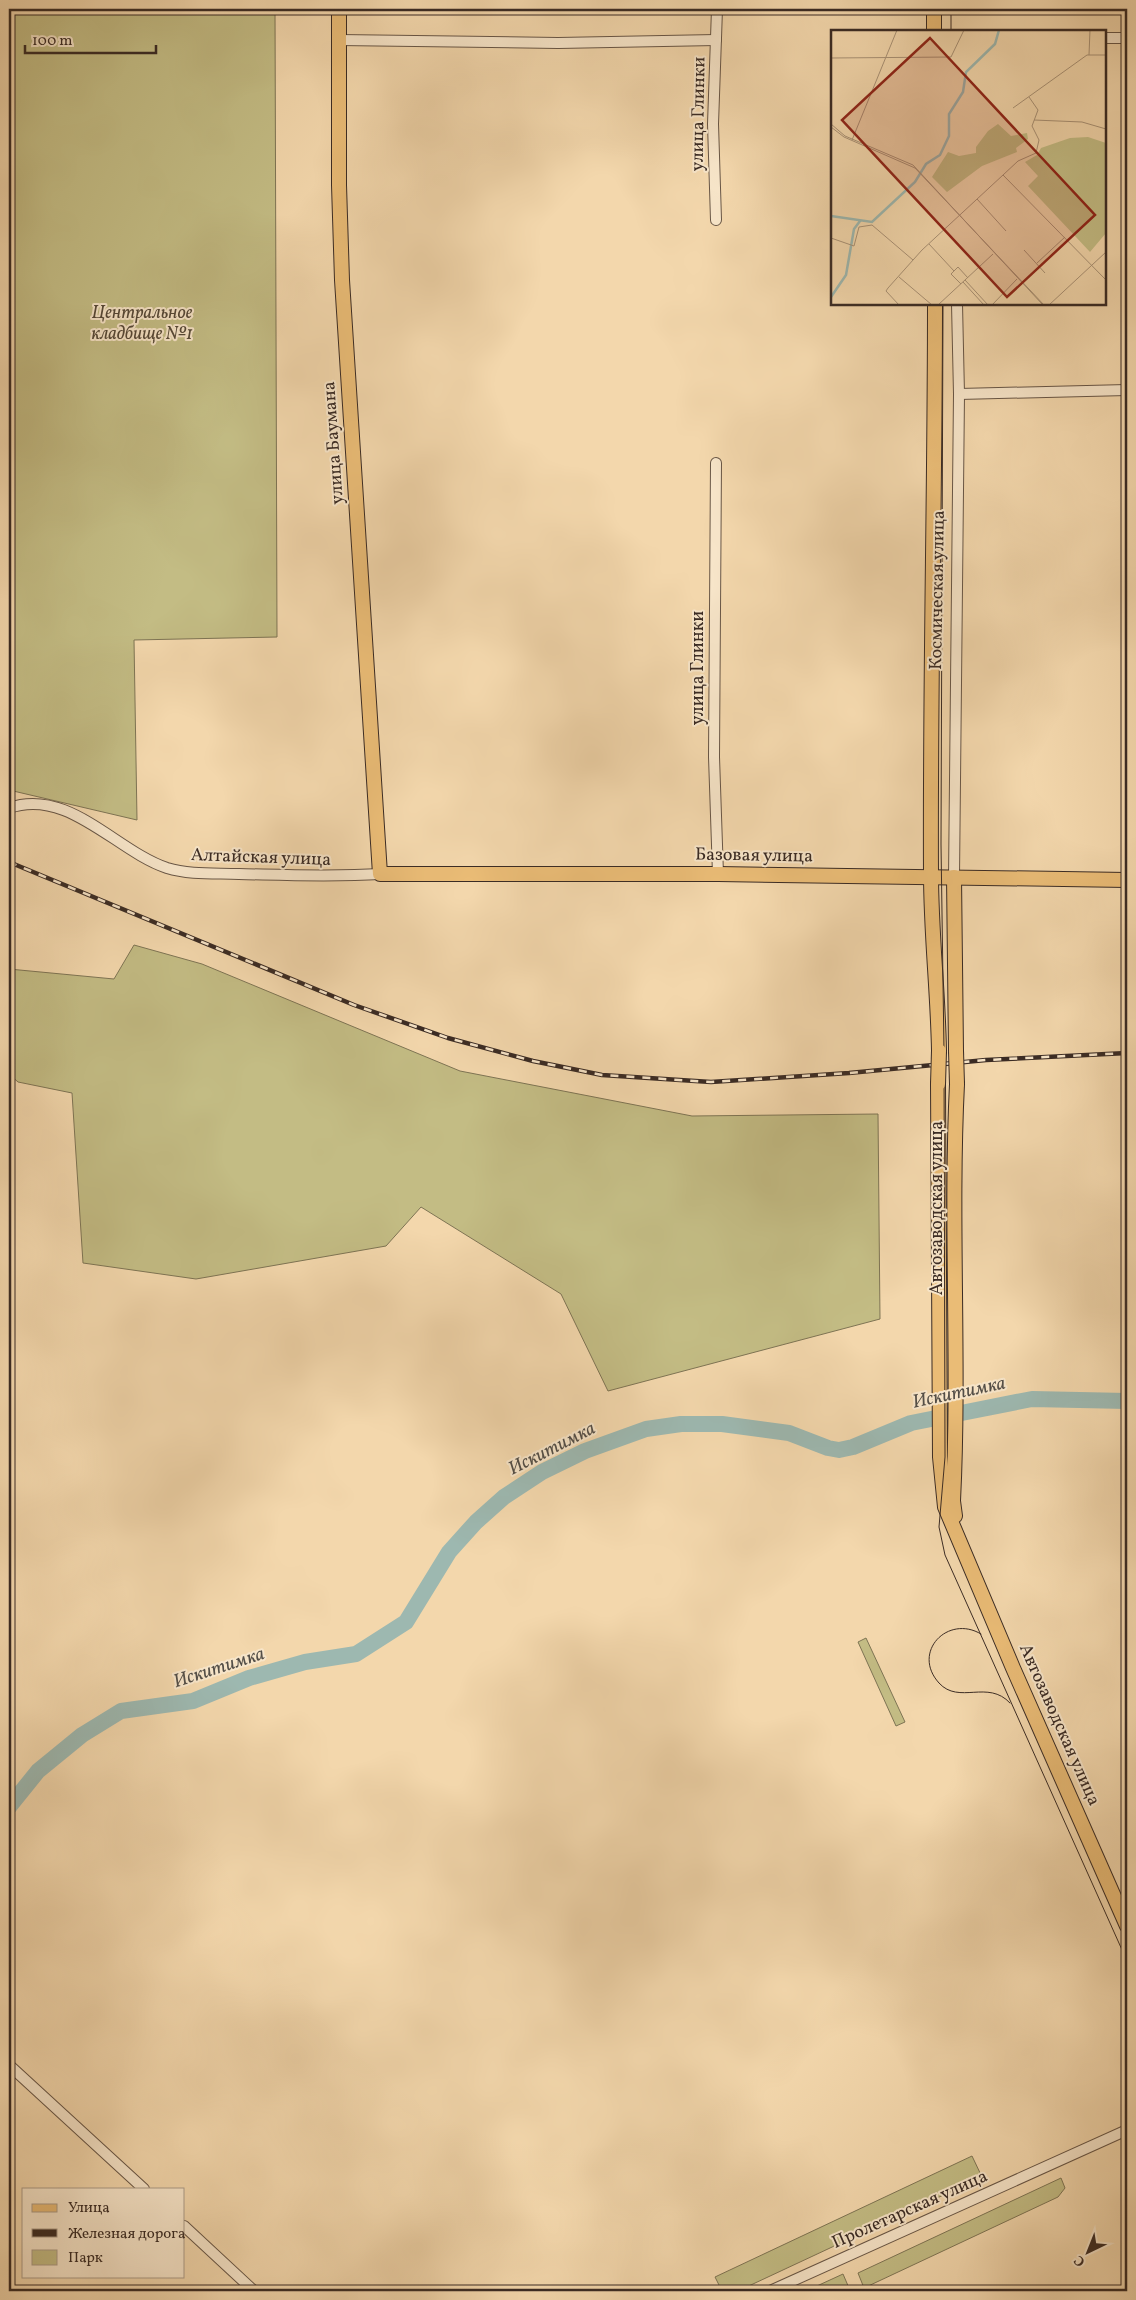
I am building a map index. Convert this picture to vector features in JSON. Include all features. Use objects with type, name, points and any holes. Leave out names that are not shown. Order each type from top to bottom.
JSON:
[{"type":"main road","name":"улица Баумана","points":[[339,9],[339,185],[342,280],[380,874]]},
{"type":"main road","points":[[934,9],[934,30]]},
{"type":"main road","name":"Космическая улица","points":[[935,305],[935,530],[930,876],[938,993],[938,1051]]},
{"type":"main road","name":"Базовая улица","points":[[380,874],[718,874],[1127,880]]},
{"type":"main road","name":"Автозаводская улица","points":[[954,877],[957,1084],[955,1150],[956,1359],[953,1501],[959,1539]]},
{"type":"main road","name":"Автозаводская улица","points":[[938,1051],[940,1457],[945,1507],[1127,1926]]},
{"type":"street","name":"улица Глинки","points":[[716,220],[713,124],[717,9]]},
{"type":"street","points":[[1106,38],[1127,38]]},
{"type":"street","points":[[339,40],[558,43],[716,40]]},
{"type":"street","name":"Космическая улица","points":[[954,877],[959,394],[957,305]]},
{"type":"street","points":[[959,394],[1127,390]]},
{"type":"street","name":"улица Глинки","points":[[716,462],[714,757],[718,874]]},
{"type":"street","name":"Алтайская улица","points":[[9,808],[17,805],[35,804],[54,807],[77,816],[148,859],[187,873],[334,877],[380,874]]},
{"type":"street","points":[[9,2065],[143,2188]]},
{"type":"street","name":"Пролетарская улица","points":[[770,2291],[1127,2130]]},
{"type":"street","points":[[185,2227],[254,2291]]},
{"type":"green space","name":"Центральное кладбище №1","points":[[9,9],[275,9],[277,637],[134,640],[137,820],[9,790]]},
{"type":"green space","points":[[134,945],[202,964],[460,1071],[692,1116],[878,1114],[880,1319],[608,1391],[561,1294],[421,1207],[386,1246],[196,1279],[83,1263],[72,1093],[18,1082],[9,1074],[9,969],[114,979]]},
{"type":"green space","points":[[866,1638],[905,1722],[896,1726],[858,1642]]},
{"type":"green space","points":[[972,2156],[982,2177],[738,2291],[722,2291],[715,2277]]},
{"type":"green space","points":[[1061,2178],[1065,2188],[1058,2197],[864,2288],[858,2273]]},
{"type":"green space","points":[[843,2274],[849,2288],[843,2291],[806,2291]]},
{"type":"waterway","name":"Искитимка","points":[[9,1807],[38,1771],[82,1735],[121,1711],[193,1701],[249,1678],[305,1662],[356,1654],[406,1622],[449,1552],[476,1522],[504,1497],[542,1472],[585,1451],[646,1429],[681,1424],[722,1424],[789,1433],[828,1448],[839,1450],[853,1447],[911,1423],[1032,1399],[1127,1401]]},
{"type":"tram line","points":[[951,9],[951,30]]},
{"type":"tram line","points":[[943,305],[941,844],[944,1051],[945,1457],[939,1527],[945,1555],[1127,1961]]},
{"type":"tram line","points":[[981,1634],[969,1629],[957,1629],[937,1639],[931,1649],[929,1659],[931,1671],[939,1683],[947,1689],[964,1693],[992,1693],[1001,1696],[1010,1703]]},
{"type":"railway","points":[[9,862],[354,1005],[448,1038],[533,1061],[602,1075],[711,1082],[849,1073],[986,1060],[1127,1053]]}]
